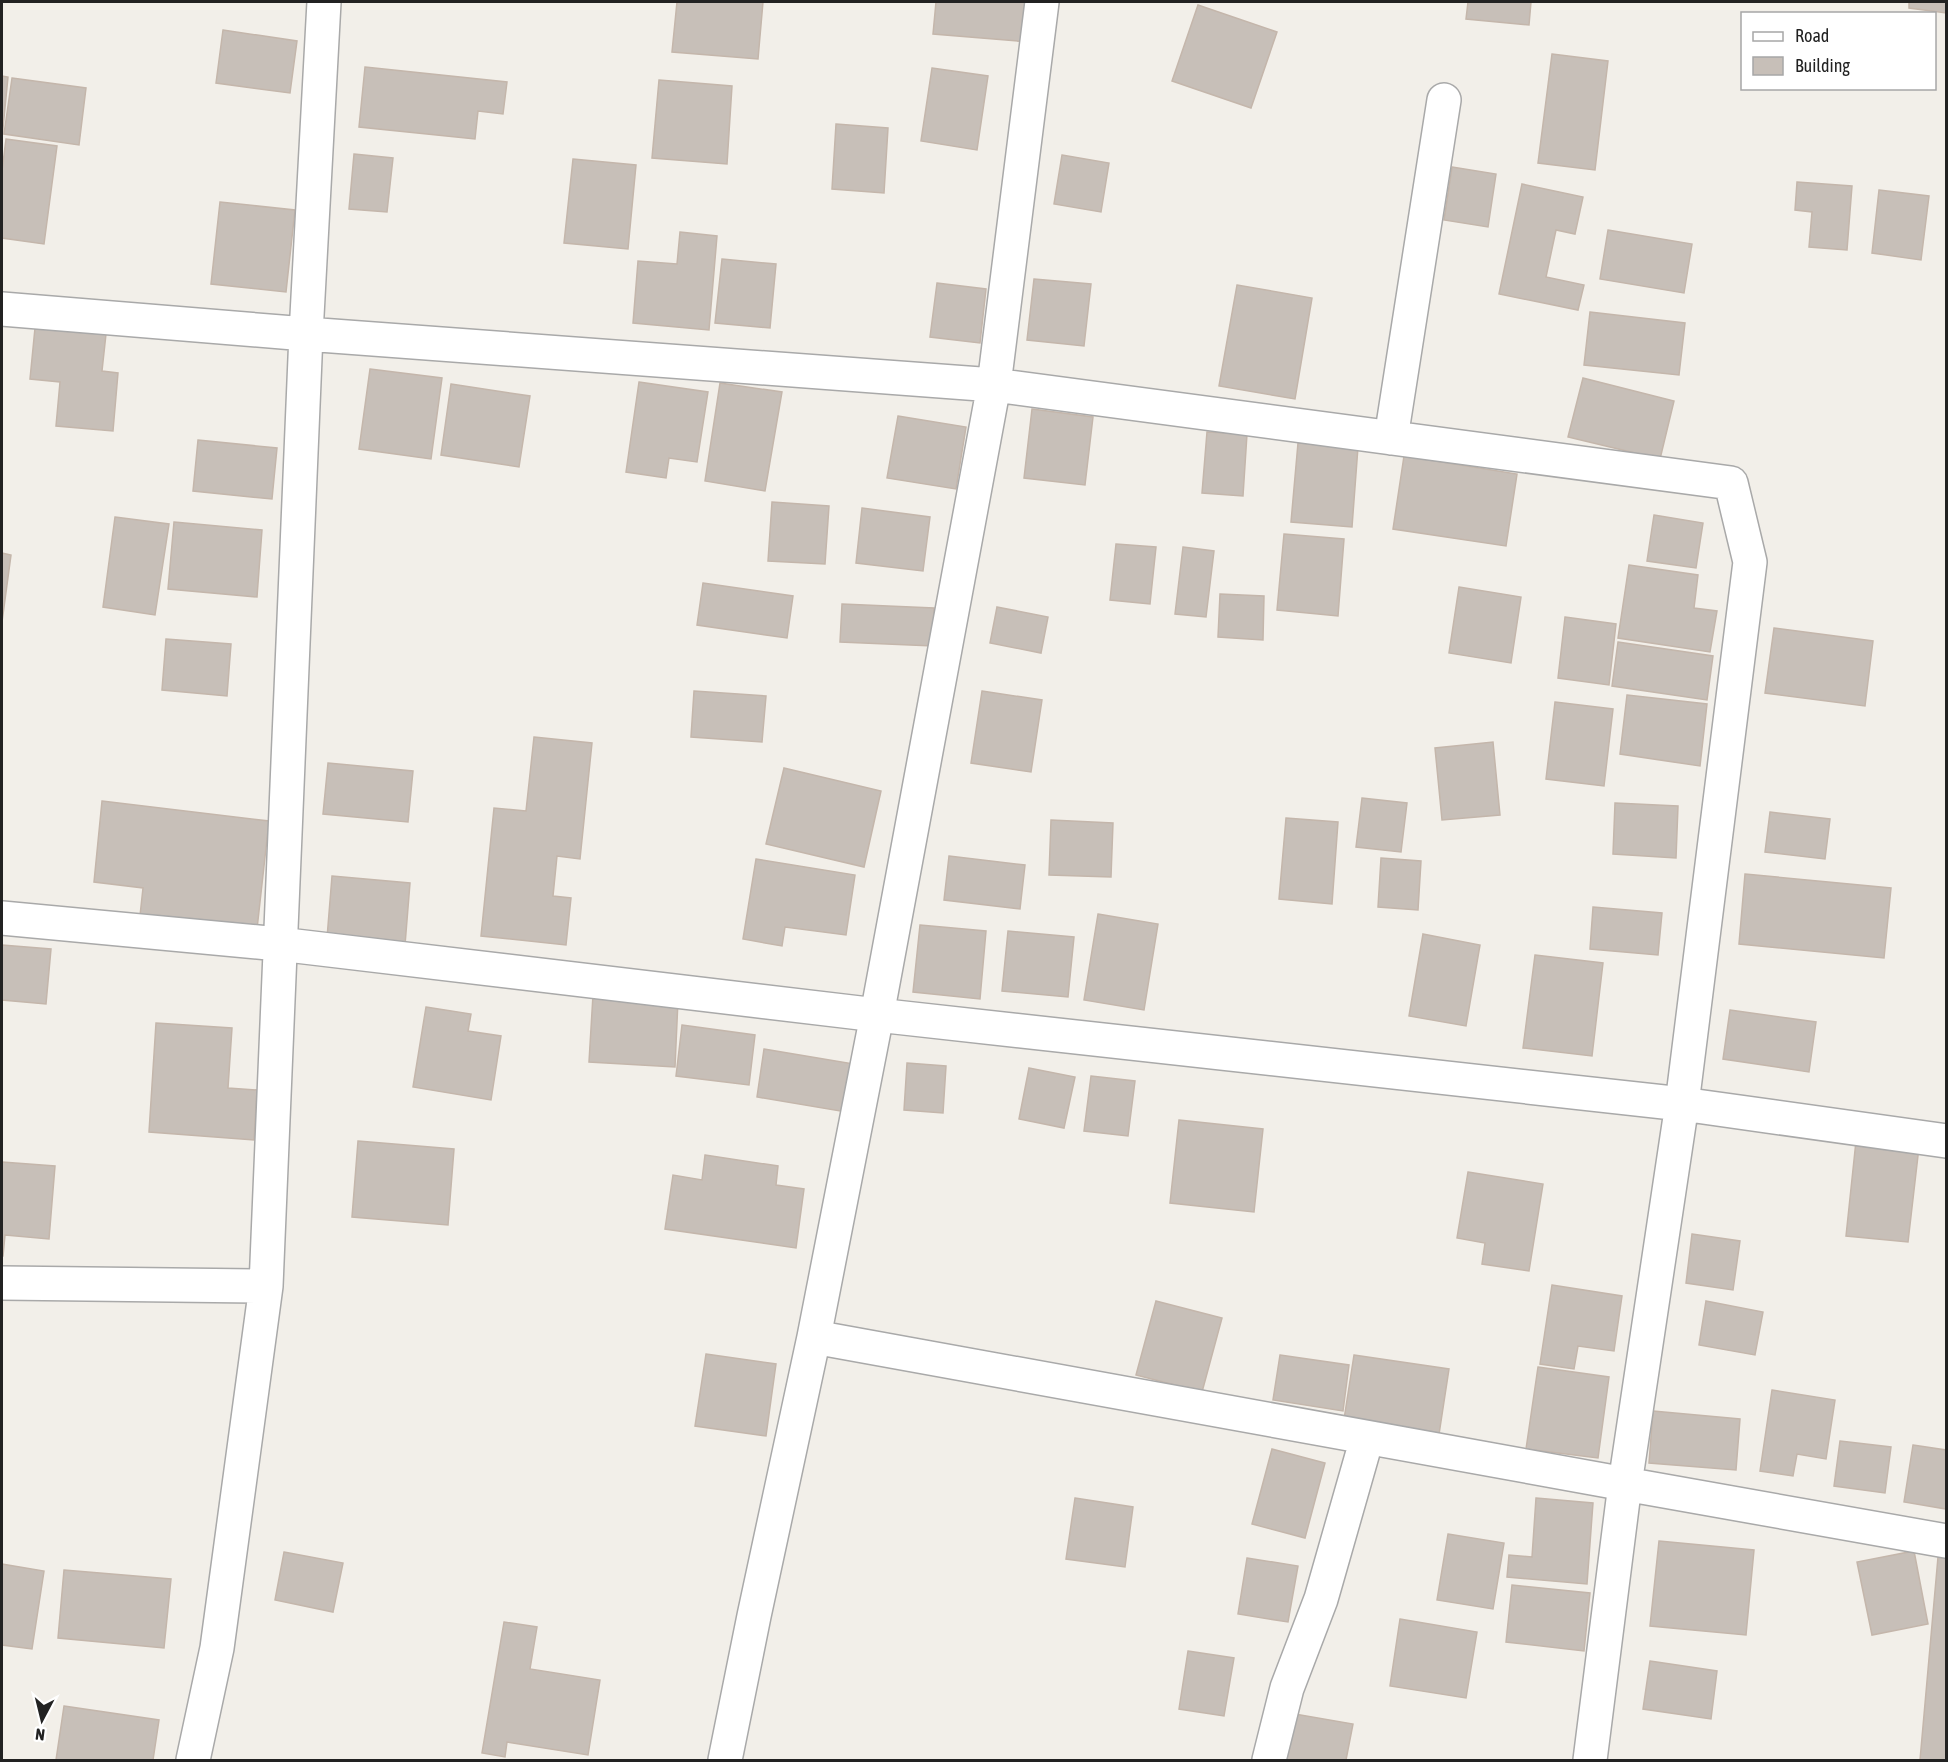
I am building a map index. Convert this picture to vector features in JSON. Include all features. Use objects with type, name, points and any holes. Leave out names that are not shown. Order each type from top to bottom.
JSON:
[{"type":"street","points":[[193,1761],[217,1648],[266,1286],[306,334],[324,2]]},
{"type":"street","points":[[725,1761],[814,1337],[877,1015],[994,385],[1042,2]]},
{"type":"street","points":[[1392,438],[1444,100]]},
{"type":"street","points":[[2,309],[994,385],[1731,483],[1750,561],[1682,1104],[1625,1484],[1590,1761]]},
{"type":"street","points":[[2,918],[279,944],[877,1015],[1682,1104],[1947,1141]]},
{"type":"street","points":[[2,1283],[266,1286]]},
{"type":"street","points":[[814,1337],[1367,1438],[1947,1540]]},
{"type":"street","points":[[1269,1761],[1287,1688],[1321,1599],[1367,1438]]},
{"type":"building","points":[[677,2],[763,2],[758,59],[672,52]]},
{"type":"building","points":[[936,2],[1033,2],[1029,42],[933,34]]},
{"type":"building","points":[[1468,2],[1531,2],[1529,25],[1466,19]]},
{"type":"building","points":[[1909,2],[1946,2],[1946,13],[1909,8]]},
{"type":"building","points":[[1198,5],[1277,32],[1251,108],[1172,81]]},
{"type":"building","points":[[223,30],[297,41],[290,93],[216,83]]},
{"type":"building","points":[[1552,54],[1608,61],[1595,170],[1538,163]]},
{"type":"building","points":[[365,67],[507,82],[503,114],[478,111],[475,139],[359,127]]},
{"type":"building","points":[[932,68],[988,76],[977,150],[921,141]]},
{"type":"building","points":[[2,76],[8,77],[2,138]]},
{"type":"building","points":[[12,78],[86,88],[79,145],[4,134]]},
{"type":"building","points":[[659,80],[732,86],[727,164],[652,158]]},
{"type":"building","points":[[836,124],[888,128],[884,193],[832,189]]},
{"type":"building","points":[[6,139],[57,146],[44,244],[2,238],[2,171]]},
{"type":"building","points":[[354,154],[393,158],[387,212],[349,209]]},
{"type":"building","points":[[1062,155],[1109,163],[1101,212],[1054,204]]},
{"type":"building","points":[[573,159],[636,165],[628,249],[564,243]]},
{"type":"building","points":[[1452,167],[1496,174],[1488,227],[1444,220]]},
{"type":"building","points":[[1797,182],[1852,186],[1847,250],[1809,247],[1812,212],[1795,210]]},
{"type":"building","points":[[1522,184],[1583,197],[1575,234],[1556,230],[1546,277],[1584,285],[1578,310],[1499,294]]},
{"type":"building","points":[[1879,190],[1929,196],[1921,260],[1872,253]]},
{"type":"building","points":[[220,202],[295,210],[286,292],[211,284]]},
{"type":"building","points":[[1608,230],[1692,244],[1684,293],[1600,279]]},
{"type":"building","points":[[680,232],[717,236],[709,330],[633,323],[638,261],[677,264]]},
{"type":"building","points":[[722,259],[776,264],[770,328],[715,323]]},
{"type":"building","points":[[1034,279],[1091,284],[1084,346],[1027,340]]},
{"type":"building","points":[[937,283],[986,289],[980,343],[930,337]]},
{"type":"building","points":[[1237,285],[1312,298],[1295,399],[1219,386]]},
{"type":"building","points":[[1590,312],[1685,323],[1679,375],[1584,365]]},
{"type":"building","points":[[35,328],[106,334],[102,371],[118,373],[113,431],[56,426],[60,382],[30,379]]},
{"type":"building","points":[[370,369],[442,378],[431,459],[359,449]]},
{"type":"building","points":[[1583,378],[1674,401],[1660,459],[1568,437]]},
{"type":"building","points":[[639,382],[708,392],[697,462],[669,458],[666,478],[626,472]]},
{"type":"building","points":[[720,383],[782,392],[765,491],[705,481]]},
{"type":"building","points":[[451,384],[530,396],[519,467],[441,455]]},
{"type":"building","points":[[1032,409],[1093,417],[1085,485],[1024,478]]},
{"type":"building","points":[[898,416],[966,427],[956,489],[887,478]]},
{"type":"building","points":[[1207,432],[1247,434],[1243,496],[1202,493]]},
{"type":"building","points":[[198,440],[277,448],[272,499],[193,491]]},
{"type":"building","points":[[1298,443],[1358,447],[1352,527],[1291,522]]},
{"type":"building","points":[[1404,456],[1517,474],[1506,546],[1393,529]]},
{"type":"building","points":[[772,502],[829,506],[825,564],[768,561]]},
{"type":"building","points":[[862,508],[930,517],[923,571],[856,563]]},
{"type":"building","points":[[1654,515],[1703,523],[1696,568],[1647,561]]},
{"type":"building","points":[[115,517],[169,524],[155,615],[103,607]]},
{"type":"building","points":[[174,522],[262,530],[257,597],[168,589]]},
{"type":"building","points":[[1284,534],[1344,539],[1338,616],[1277,610]]},
{"type":"building","points":[[1116,544],[1156,547],[1150,604],[1110,600]]},
{"type":"building","points":[[1183,547],[1214,551],[1206,617],[1175,614]]},
{"type":"building","points":[[2,553],[11,555],[2,622]]},
{"type":"building","points":[[1629,565],[1698,575],[1694,608],[1717,611],[1710,652],[1618,638]]},
{"type":"building","points":[[703,583],[793,596],[787,638],[697,625]]},
{"type":"building","points":[[1459,587],[1521,597],[1511,663],[1449,653]]},
{"type":"building","points":[[1220,594],[1264,596],[1263,640],[1218,637]]},
{"type":"building","points":[[842,604],[934,608],[933,646],[840,642]]},
{"type":"building","points":[[997,607],[1048,617],[1041,653],[990,643]]},
{"type":"building","points":[[1565,617],[1616,624],[1609,685],[1558,678]]},
{"type":"building","points":[[1774,628],[1873,641],[1865,706],[1765,693]]},
{"type":"building","points":[[166,639],[231,644],[227,696],[162,690]]},
{"type":"building","points":[[1618,642],[1713,656],[1707,700],[1612,686]]},
{"type":"building","points":[[694,691],[766,696],[762,742],[691,737]]},
{"type":"building","points":[[982,691],[1042,700],[1031,772],[971,763]]},
{"type":"building","points":[[1627,695],[1707,704],[1700,766],[1620,754]]},
{"type":"building","points":[[1555,702],[1613,709],[1604,786],[1546,779]]},
{"type":"building","points":[[534,737],[592,743],[580,859],[557,856],[553,896],[571,898],[566,945],[481,936],[494,808],[526,811]]},
{"type":"building","points":[[1493,742],[1500,815],[1442,820],[1435,748]]},
{"type":"building","points":[[328,763],[413,771],[408,822],[323,814]]},
{"type":"building","points":[[784,768],[881,791],[864,867],[766,844]]},
{"type":"building","points":[[1362,798],[1407,803],[1401,852],[1356,847]]},
{"type":"building","points":[[102,801],[269,821],[256,938],[139,925],[143,888],[94,882]]},
{"type":"building","points":[[1615,803],[1678,806],[1676,858],[1613,854]]},
{"type":"building","points":[[1770,812],[1830,819],[1825,859],[1765,852]]},
{"type":"building","points":[[1286,818],[1338,822],[1332,904],[1279,899]]},
{"type":"building","points":[[1051,820],[1113,823],[1111,877],[1049,875]]},
{"type":"building","points":[[949,856],[1025,865],[1020,909],[944,900]]},
{"type":"building","points":[[1381,858],[1421,861],[1418,910],[1378,907]]},
{"type":"building","points":[[756,859],[855,875],[846,935],[785,927],[782,946],[743,939]]},
{"type":"building","points":[[1745,874],[1891,888],[1884,958],[1739,944]]},
{"type":"building","points":[[332,876],[410,883],[405,945],[327,938]]},
{"type":"building","points":[[1593,907],[1662,913],[1658,955],[1590,949]]},
{"type":"building","points":[[1098,914],[1158,924],[1144,1010],[1084,1000]]},
{"type":"building","points":[[920,925],[986,931],[980,999],[913,992]]},
{"type":"building","points":[[1008,931],[1074,937],[1068,997],[1002,991]]},
{"type":"building","points":[[1423,934],[1480,945],[1466,1026],[1409,1016]]},
{"type":"building","points":[[2,945],[51,949],[46,1004],[2,1000]]},
{"type":"building","points":[[1535,955],[1603,963],[1592,1056],[1523,1048]]},
{"type":"building","points":[[593,995],[678,1000],[675,1067],[589,1062]]},
{"type":"building","points":[[426,1007],[471,1014],[468,1031],[501,1036],[491,1100],[413,1087]]},
{"type":"building","points":[[1730,1010],[1816,1022],[1809,1072],[1723,1059]]},
{"type":"building","points":[[156,1023],[232,1028],[228,1088],[257,1090],[254,1140],[149,1132]]},
{"type":"building","points":[[682,1025],[755,1035],[749,1085],[676,1076]]},
{"type":"building","points":[[764,1049],[860,1065],[852,1113],[757,1097]]},
{"type":"building","points":[[907,1063],[946,1066],[943,1113],[904,1110]]},
{"type":"building","points":[[1029,1068],[1075,1077],[1064,1128],[1019,1119]]},
{"type":"building","points":[[1091,1076],[1135,1081],[1128,1136],[1084,1131]]},
{"type":"building","points":[[1179,1120],[1263,1129],[1254,1212],[1170,1203]]},
{"type":"building","points":[[358,1141],[454,1149],[448,1225],[352,1217]]},
{"type":"building","points":[[1856,1141],[1919,1147],[1908,1242],[1846,1236]]},
{"type":"building","points":[[705,1155],[778,1166],[776,1185],[804,1189],[796,1248],[665,1229],[673,1175],[702,1180]]},
{"type":"building","points":[[2,1162],[55,1166],[49,1239],[5,1235],[3,1256],[2,1256]]},
{"type":"building","points":[[1468,1172],[1543,1184],[1529,1271],[1482,1264],[1485,1243],[1457,1238]]},
{"type":"building","points":[[1692,1234],[1740,1241],[1733,1290],[1686,1283]]},
{"type":"building","points":[[1552,1285],[1622,1296],[1614,1351],[1578,1346],[1574,1369],[1540,1364]]},
{"type":"building","points":[[1156,1301],[1222,1318],[1202,1392],[1136,1375]]},
{"type":"building","points":[[1706,1301],[1763,1312],[1755,1355],[1699,1345]]},
{"type":"building","points":[[706,1354],[776,1364],[766,1436],[695,1426]]},
{"type":"building","points":[[1280,1355],[1349,1365],[1343,1411],[1273,1400]]},
{"type":"building","points":[[1354,1355],[1449,1369],[1438,1441],[1343,1426]]},
{"type":"building","points":[[1538,1367],[1609,1377],[1598,1458],[1526,1449]]},
{"type":"building","points":[[1772,1390],[1835,1400],[1826,1459],[1797,1454],[1793,1476],[1760,1471]]},
{"type":"building","points":[[1653,1411],[1740,1419],[1736,1470],[1649,1463]]},
{"type":"building","points":[[1840,1441],[1891,1447],[1885,1493],[1834,1486]]},
{"type":"building","points":[[1913,1445],[1946,1450],[1946,1509],[1904,1502]]},
{"type":"building","points":[[1272,1449],[1325,1463],[1305,1538],[1252,1524]]},
{"type":"building","points":[[1075,1498],[1133,1507],[1125,1567],[1066,1559]]},
{"type":"building","points":[[1536,1498],[1593,1503],[1587,1584],[1507,1577],[1509,1555],[1532,1557]]},
{"type":"building","points":[[1448,1534],[1504,1543],[1493,1609],[1437,1600]]},
{"type":"building","points":[[1659,1541],[1754,1550],[1746,1635],[1650,1626]]},
{"type":"building","points":[[1914,1551],[1928,1624],[1872,1635],[1857,1562]]},
{"type":"building","points":[[284,1552],[343,1563],[333,1612],[275,1600]]},
{"type":"building","points":[[1938,1557],[1946,1558],[1946,1760],[1920,1760]]},
{"type":"building","points":[[1247,1558],[1298,1566],[1288,1622],[1238,1614]]},
{"type":"building","points":[[2,1564],[44,1571],[32,1649],[2,1645]]},
{"type":"building","points":[[64,1570],[171,1579],[164,1648],[58,1638]]},
{"type":"building","points":[[1512,1585],[1590,1593],[1584,1651],[1506,1642]]},
{"type":"building","points":[[1400,1619],[1477,1632],[1466,1698],[1390,1686]]},
{"type":"building","points":[[504,1622],[537,1627],[530,1669],[600,1680],[588,1755],[507,1742],[505,1757],[482,1753]]},
{"type":"building","points":[[1188,1651],[1234,1658],[1224,1716],[1179,1709]]},
{"type":"building","points":[[1650,1661],[1717,1671],[1711,1719],[1643,1709]]},
{"type":"building","points":[[64,1706],[159,1720],[153,1760],[56,1760]]},
{"type":"building","points":[[1289,1713],[1353,1724],[1346,1760],[1281,1760]]}]
